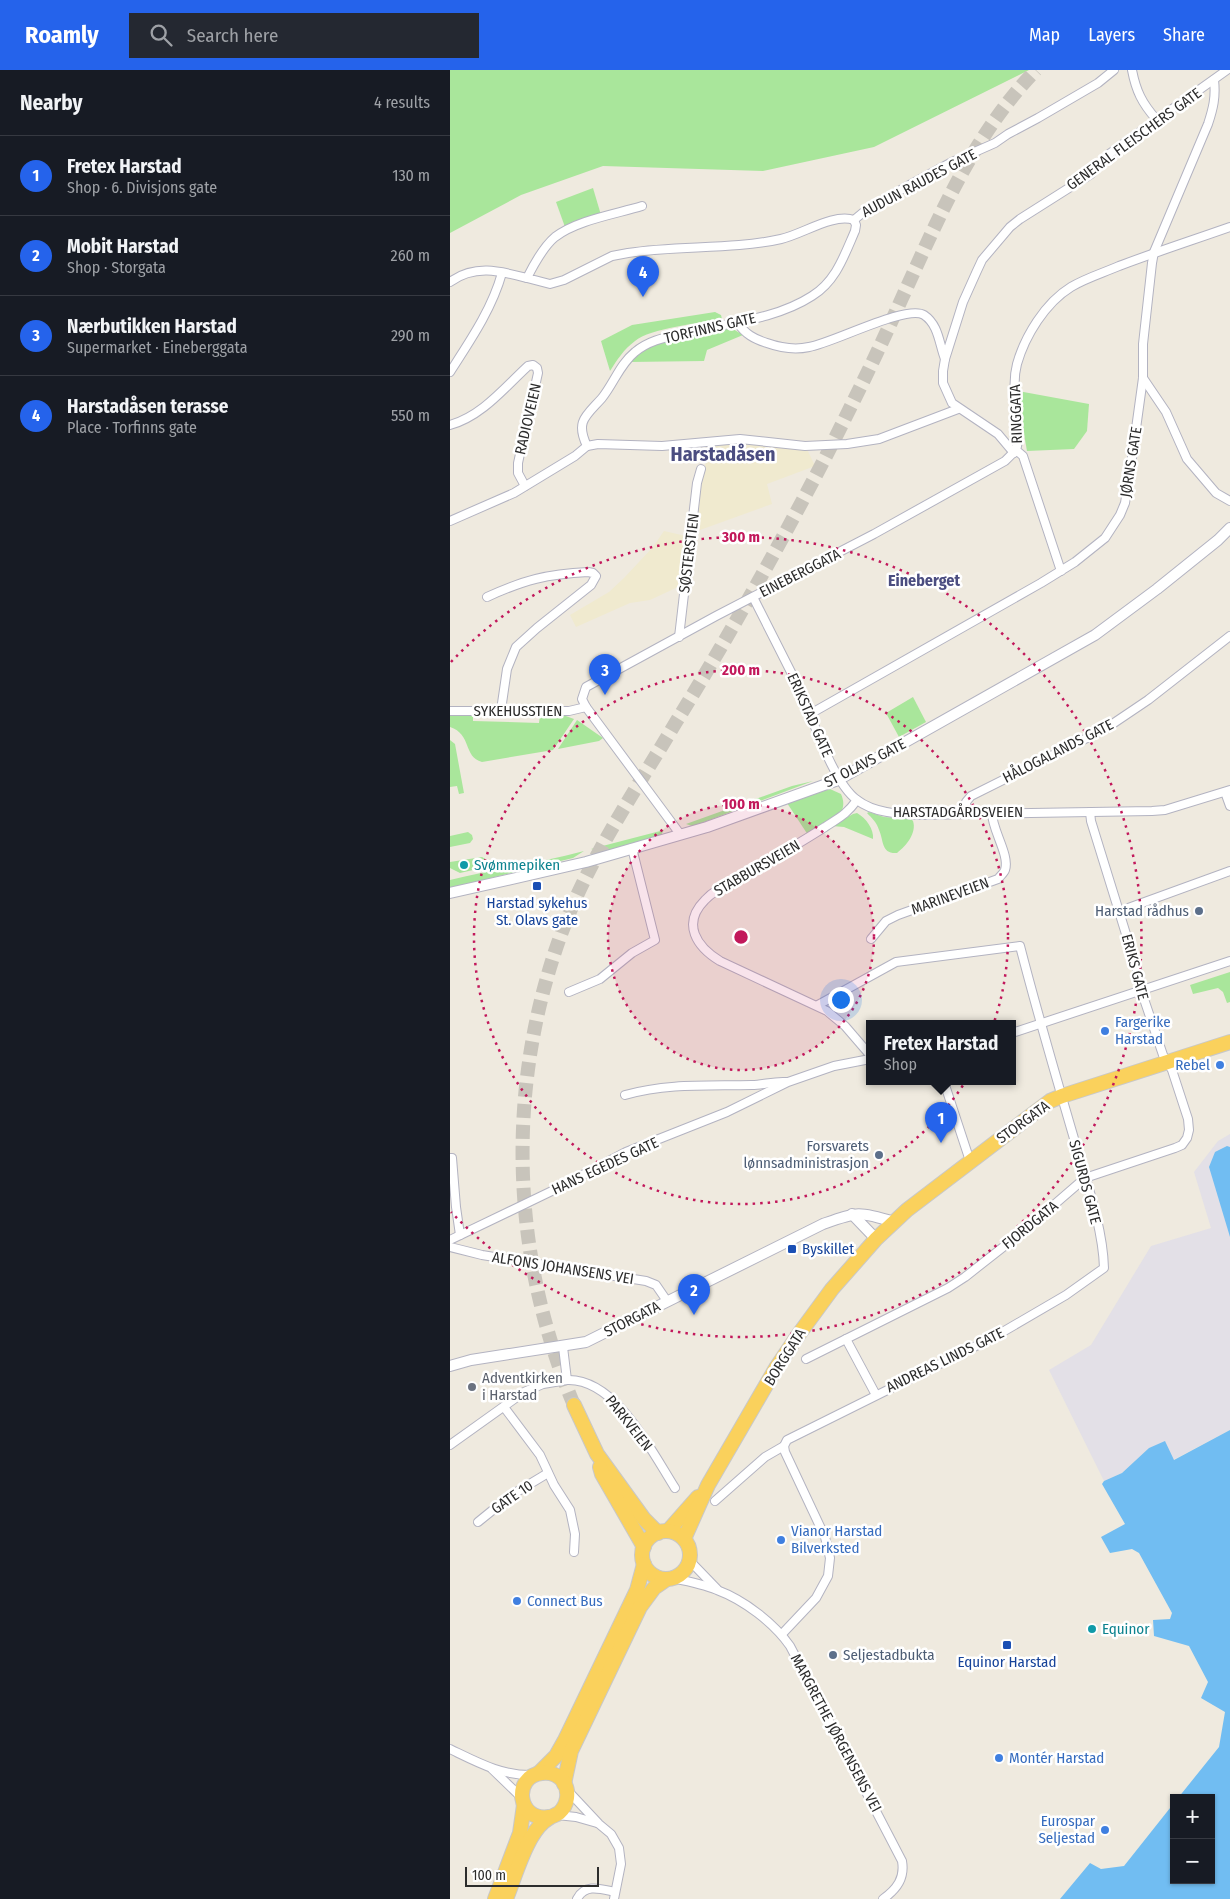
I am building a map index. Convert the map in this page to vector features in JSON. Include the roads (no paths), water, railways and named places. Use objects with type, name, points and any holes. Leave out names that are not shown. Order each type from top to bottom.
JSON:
[{"type":"highway","name":"STORGATA","points":[[876,1239],[894,1222],[970,1161],[1050,1101],[1230,1042]]},
{"type":"highway","name":"BORGGATA","points":[[684,1539],[708,1485],[776,1368],[802,1328],[832,1289],[876,1239]]},
{"type":"highway","points":[[506,1899],[532,1836],[565,1806],[567,1798],[565,1787],[571,1751],[640,1607],[654,1588],[685,1570],[689,1560],[689,1549],[684,1539],[676,1534],[663,1532],[644,1519],[597,1454],[574,1405]]},
{"type":"highway","points":[[597,1454],[602,1474],[644,1547]]},
{"type":"highway","name":"BORGGATA","points":[[663,1532],[708,1485]]},
{"type":"highway","points":[[494,1899],[520,1833],[524,1785],[556,1756],[565,1740],[637,1590],[644,1564],[644,1547],[649,1538],[663,1532]]},
{"type":"highway","points":[[644,1564],[654,1575],[669,1578]]},
{"type":"highway","points":[[537,1774],[554,1775],[565,1787]]},
{"type":"highway","points":[[523,1801],[535,1816],[552,1816]]},
{"type":"street","name":"AUDUN RAUDES GATE","points":[[527,278],[550,284],[564,280],[612,256],[628,252],[745,245],[784,238],[838,218],[854,220],[866,210],[904,188],[952,162],[995,143],[1098,83],[1114,70]]},
{"type":"street","points":[[1132,70],[1134,84],[1143,104],[1156,119]]},
{"type":"street","name":"GENERAL FLEISCHERS GATE","points":[[1015,452],[998,434],[958,409],[952,403],[943,383],[945,359],[963,302],[982,260],[1010,227],[1091,174],[1109,154],[1226,70]]},
{"type":"street","name":"JØRNS GATE","points":[[810,714],[931,647],[1060,571],[1105,538],[1120,515],[1125,503],[1143,378],[1144,339],[1150,272],[1154,252],[1215,104],[1214,80]]},
{"type":"street","points":[[450,282],[459,276],[485,269],[527,278],[546,246],[564,232],[642,206]]},
{"type":"street","name":"TORFINNS GATE","points":[[587,446],[581,428],[585,416],[601,398],[625,362],[635,352],[654,341],[666,337],[737,322],[790,307],[812,296],[832,278],[843,259],[855,231],[856,225],[854,220]]},
{"type":"street","name":"RINGGATA","points":[[1060,571],[1023,456],[1015,452],[1018,435],[1014,376],[1024,346],[1041,316],[1069,288],[1154,252],[1230,227]]},
{"type":"street","points":[[450,372],[480,326],[499,286],[502,272]]},
{"type":"street","points":[[737,322],[743,330],[759,341],[781,347],[800,348],[817,345],[896,316],[920,313],[926,316],[934,326],[945,359]]},
{"type":"street","name":"RADIOVEIEN","points":[[450,425],[466,419],[487,405],[528,366],[533,365],[537,368],[538,373],[518,463],[518,473],[525,486]]},
{"type":"street","points":[[1143,378],[1166,412],[1187,460],[1216,493],[1230,501]]},
{"type":"street","points":[[450,521],[504,499],[575,456],[587,446],[598,444],[662,446],[740,439],[815,446],[847,444],[879,439],[958,409]]},
{"type":"street","name":"EINEBERGGATA","points":[[586,707],[582,699],[583,692],[591,682],[874,534],[1005,461],[1015,452]]},
{"type":"street","name":"SØSTERSTIEN","points":[[678,637],[700,469]]},
{"type":"street","name":"ST OLAVS GATE","points":[[450,893],[586,862],[707,827],[838,780],[1095,635],[1157,589],[1218,540],[1230,528]]},
{"type":"street","points":[[487,598],[518,584],[545,576],[588,572],[593,572],[596,576],[591,585],[520,642],[513,651],[506,669],[501,710]]},
{"type":"street","name":"ERIKSTAD GATE","points":[[753,597],[798,686],[838,780]]},
{"type":"street","name":"HÅLOGALANDS GATE","points":[[966,813],[966,802],[971,796],[1105,729],[1148,700],[1230,636]]},
{"type":"street","points":[[586,707],[680,834]]},
{"type":"street","name":"SYKEHUSSTIEN","points":[[450,711],[569,711],[586,707]]},
{"type":"street","name":"HARSTADGÅRDSVEIEN","points":[[838,780],[857,800],[893,813],[919,815],[1165,810],[1227,791]]},
{"type":"street","points":[[1227,791],[1230,806]]},
{"type":"street","name":"STABBURSVEIEN","points":[[818,1005],[720,961],[707,953],[698,943],[694,928],[696,912],[715,890],[792,849],[848,813],[857,800]]},
{"type":"street","name":"ERIKS GATE","points":[[1090,812],[1143,990],[1144,999],[1167,1062]]},
{"type":"street","name":"MARINEVEIEN","points":[[871,939],[886,921],[898,915],[998,879],[1005,870],[1006,858],[992,823],[992,813]]},
{"type":"street","points":[[569,992],[600,979],[632,952],[655,940],[632,848]]},
{"type":"street","points":[[1120,911],[1230,871]]},
{"type":"street","name":"SIGURDS GATE","points":[[818,1005],[896,962],[1020,946],[1040,1025],[1085,1178],[1103,1251],[1104,1268]]},
{"type":"street","points":[[1016,1032],[1230,961]]},
{"type":"street","points":[[818,1005],[827,1010],[845,1026],[866,1052]]},
{"type":"street","name":"HANS EGEDES GATE","points":[[450,1240],[556,1189],[626,1152],[727,1112],[788,1082],[834,1066],[866,1058]]},
{"type":"street","name":"FJORDGATA","points":[[806,1359],[948,1288],[965,1277],[1038,1219],[1085,1178],[1182,1145],[1187,1138],[1189,1130],[1188,1119],[1172,1070],[1167,1062]]},
{"type":"street","name":"HANS EGEDES GATE","points":[[625,1096],[643,1090],[691,1084],[757,1085],[788,1082]]},
{"type":"street","points":[[945,1085],[970,1161]]},
{"type":"street","points":[[451,1158],[460,1235]]},
{"type":"street","name":"STORGATA","points":[[450,1366],[491,1357],[562,1347],[595,1338],[823,1224],[852,1214],[864,1213],[894,1222]]},
{"type":"street","points":[[852,1214],[876,1239]]},
{"type":"street","name":"ALFONS JOHANSENS VEI","points":[[450,1247],[482,1255],[646,1281],[656,1286],[667,1301]]},
{"type":"street","name":"ANDREAS LINDS GATE","points":[[715,1501],[765,1457],[784,1446],[793,1437],[994,1337],[1066,1295],[1104,1268]]},
{"type":"street","points":[[846,1339],[876,1395]]},
{"type":"street","points":[[450,1445],[504,1406],[535,1387],[567,1380],[562,1347]]},
{"type":"street","name":"PARKVEIEN","points":[[567,1380],[576,1380],[594,1386],[608,1394],[644,1440],[675,1488]]},
{"type":"street","points":[[504,1406],[540,1455],[548,1473],[570,1510],[575,1534],[574,1552]]},
{"type":"street","points":[[782,1634],[816,1598],[828,1576],[830,1558],[825,1537],[784,1446]]},
{"type":"street","name":"GATE 10","points":[[478,1522],[510,1496],[548,1473]]},
{"type":"street","name":"MARGRETHE JØRGENSENS VEI","points":[[689,1560],[718,1590],[754,1611],[782,1634],[797,1658],[902,1861],[904,1869],[900,1883],[884,1899]]},
{"type":"street","name":"MARGRETHE JØRGENSENS VEI","points":[[669,1578],[718,1590]]},
{"type":"street","points":[[450,1749],[492,1769],[516,1774],[537,1774]]},
{"type":"street","points":[[492,1769],[523,1801]]},
{"type":"street","points":[[565,1787],[575,1800],[611,1834],[620,1852],[621,1864],[615,1896],[587,1889],[577,1899]]},
{"type":"street","points":[[552,1816],[576,1817],[599,1824]]},
{"type":"water","points":[[1227,1146],[1230,1147],[1230,1237],[1209,1167],[1215,1152]]},
{"type":"water","points":[[1230,1430],[1230,1899],[1060,1899],[1090,1863],[1101,1869],[1124,1866],[1170,1808],[1170,1884],[1215,1884],[1215,1794],[1181,1794],[1219,1747],[1225,1712],[1201,1698],[1208,1682],[1189,1646],[1154,1636],[1153,1620],[1170,1619],[1172,1613],[1139,1553],[1132,1549],[1110,1553],[1101,1537],[1125,1524],[1102,1484],[1104,1481],[1122,1473],[1149,1448],[1165,1441],[1174,1460]]},
{"type":"tunnel","points":[[574,1405],[553,1348],[537,1289],[527,1229],[523,1168],[524,1108],[531,1048],[544,988],[563,929],[574,902],[601,849],[696,690],[807,492],[865,378],[959,178],[994,122],[1036,70]]},
{"type":"place","name":"Harstadåsen terasse","points":[[643,297]]},
{"type":"place","name":"Nærbutikken Harstad","points":[[605,695]]},
{"type":"place","name":"Svømmepiken","points":[[464,865]]},
{"type":"place","name":"Harstad sykehus St. Olavs gate","points":[[537,886]]},
{"type":"place","name":"Harstad rådhus","points":[[1199,911]]},
{"type":"place","name":"Fargerike Harstad","points":[[1105,1031]]},
{"type":"place","name":"Rebel","points":[[1220,1065]]},
{"type":"place","name":"Fretex Harstad","points":[[941,1143]]},
{"type":"place","name":"Forsvarets lønnsadministrasjon","points":[[879,1155]]},
{"type":"place","name":"Byskillet","points":[[792,1249]]},
{"type":"place","name":"Mobit Harstad","points":[[694,1315]]},
{"type":"place","name":"Adventkirken i Harstad","points":[[472,1387]]},
{"type":"place","name":"Vianor Harstad Bilverksted","points":[[781,1540]]},
{"type":"place","name":"Connect Bus","points":[[517,1601]]},
{"type":"place","name":"Equinor","points":[[1092,1629]]},
{"type":"place","name":"Equinor Harstad","points":[[1007,1645]]},
{"type":"place","name":"Seljestadbukta","points":[[833,1655]]},
{"type":"place","name":"Montér Harstad","points":[[999,1758]]},
{"type":"place","name":"Eurospar Seljestad","points":[[1105,1830]]},
{"type":"district","name":"Harstadåsen","points":[[723,454]]},
{"type":"district","name":"Eineberget","points":[[924,580]]}]
